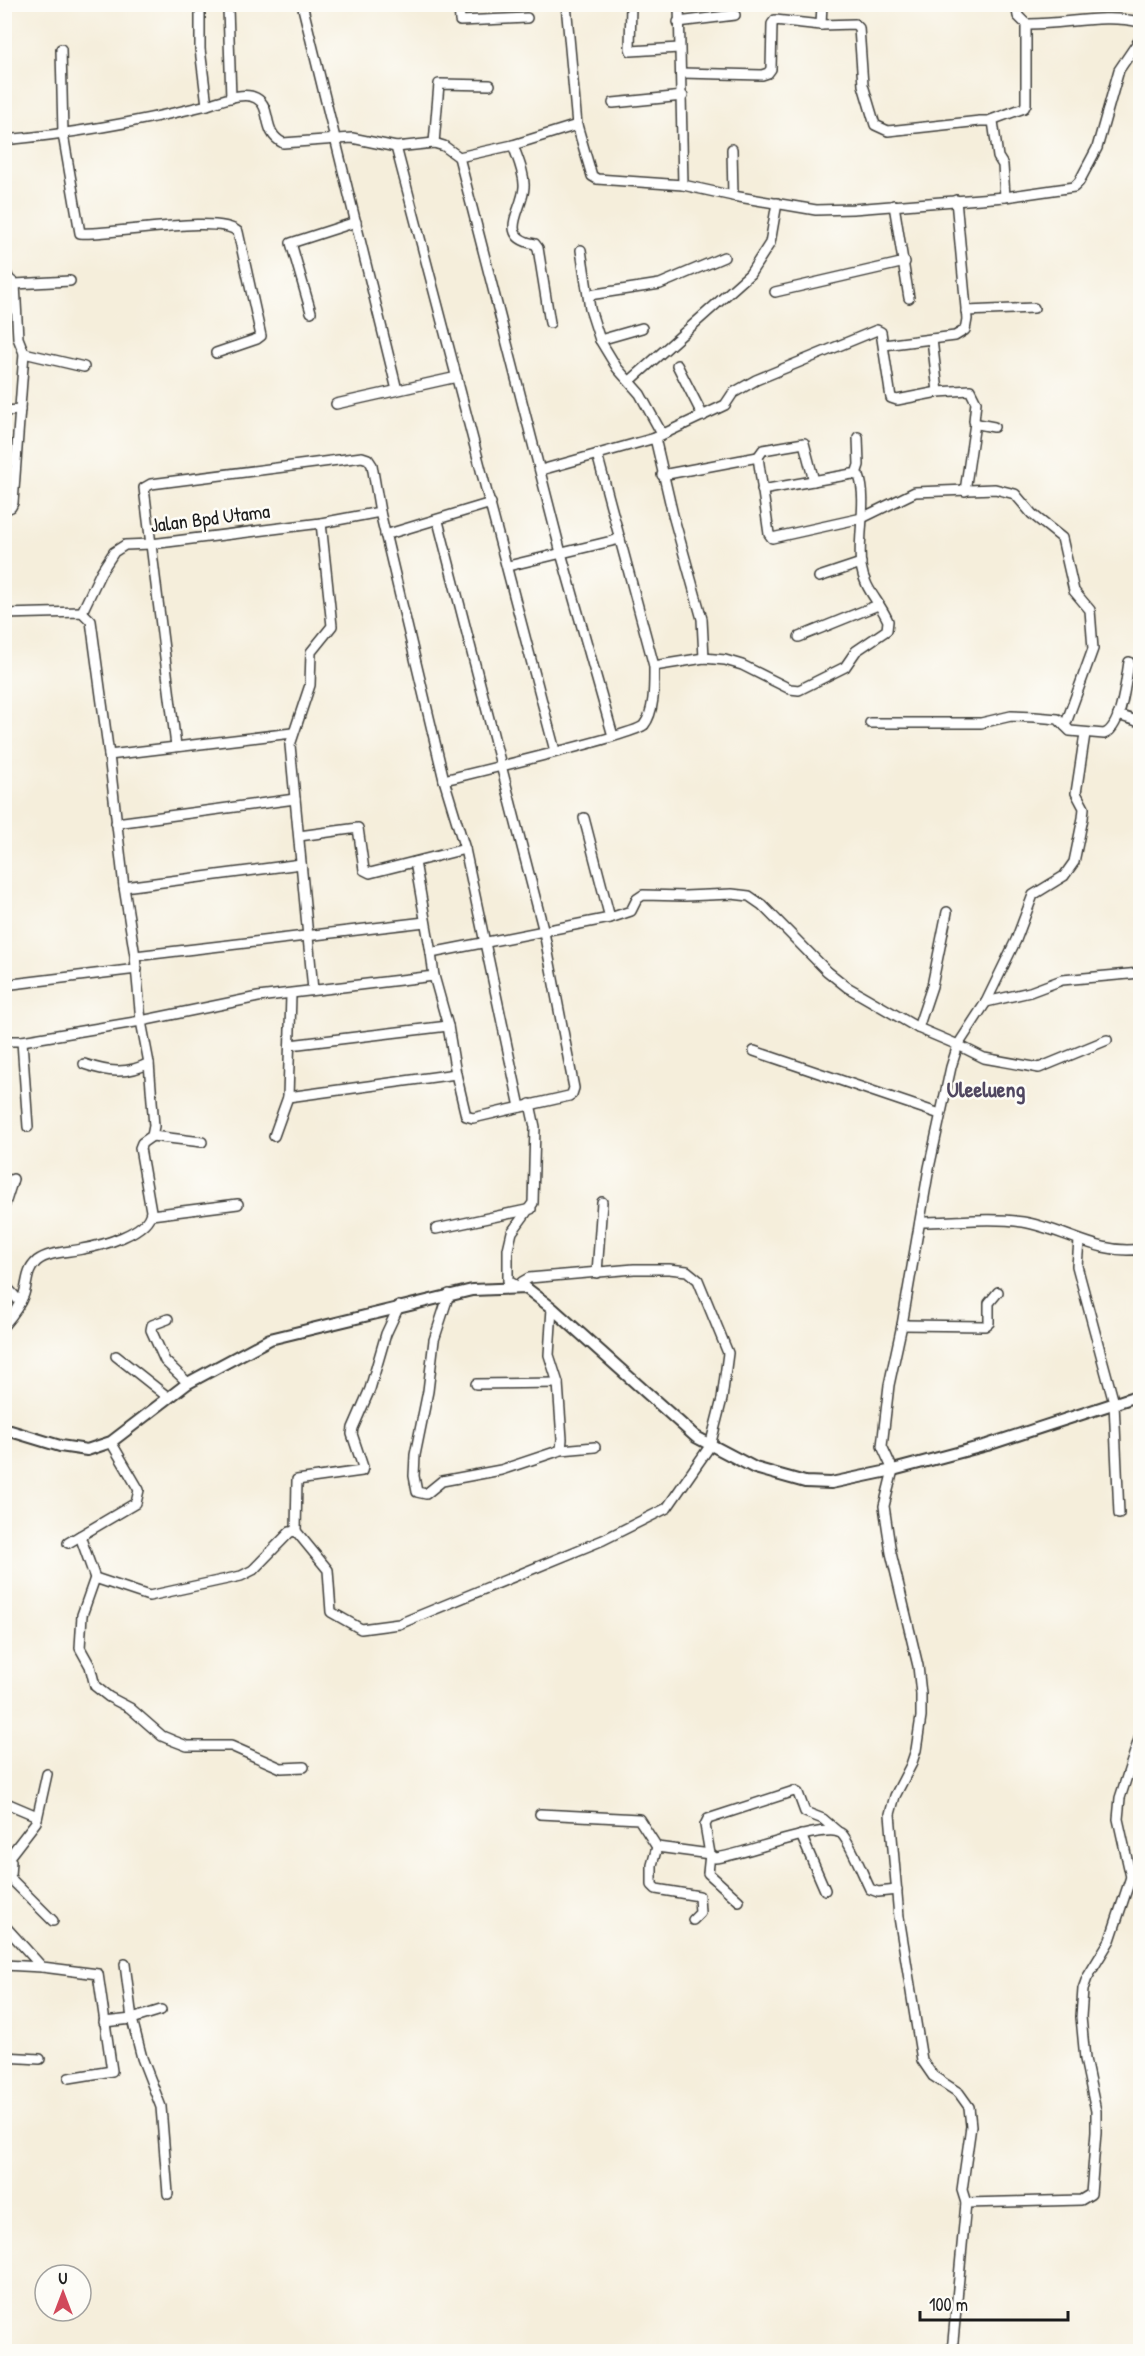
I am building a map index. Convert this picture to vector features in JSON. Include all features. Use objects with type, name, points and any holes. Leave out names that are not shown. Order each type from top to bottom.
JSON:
[{"type":"street","points":[[200,4],[200,49],[207,105]]},
{"type":"street","points":[[302,4],[397,390]]},
{"type":"street","points":[[459,4],[460,21],[527,18]]},
{"type":"street","points":[[566,4],[577,125],[590,172],[594,177],[683,185],[816,210],[1005,197],[1071,189],[1077,185],[1097,148],[1116,78],[1140,39]]},
{"type":"street","points":[[631,4],[631,51],[679,48]]},
{"type":"street","points":[[679,4],[679,48],[683,96],[683,185]]},
{"type":"street","points":[[821,25],[822,4]]},
{"type":"street","points":[[1016,4],[1017,16],[1026,24],[1062,24],[1101,17],[1140,22]]},
{"type":"street","points":[[228,8],[231,98]]},
{"type":"street","points":[[678,22],[735,15]]},
{"type":"street","points":[[681,73],[766,75],[771,69],[773,22],[778,20],[821,25],[855,24],[859,26],[863,85],[878,128],[888,131],[907,130],[991,120],[1025,107],[1026,24]]},
{"type":"street","points":[[61,50],[63,134],[80,233],[183,226],[229,227],[238,232],[261,336],[216,352]]},
{"type":"street","points":[[434,143],[440,84],[490,85]]},
{"type":"street","points":[[4,140],[63,134],[156,118],[231,98],[249,96],[260,101],[266,110],[272,134],[282,143],[352,138],[396,147],[434,143],[444,146],[459,157],[561,553],[613,736]]},
{"type":"street","points":[[613,103],[683,96]]},
{"type":"street","points":[[991,120],[996,131],[998,157],[1003,165],[1005,197]]},
{"type":"street","points":[[459,157],[513,145],[577,125]]},
{"type":"street","points":[[513,145],[525,184],[514,219],[517,236],[523,242],[535,244],[538,248],[550,323]]},
{"type":"street","points":[[396,147],[492,503],[555,751]]},
{"type":"street","points":[[732,148],[733,196]]},
{"type":"street","points":[[884,345],[956,336],[963,333],[966,327],[956,200]]},
{"type":"street","points":[[630,381],[750,274],[770,243],[777,203]]},
{"type":"street","points":[[894,205],[909,298]]},
{"type":"street","points":[[311,312],[291,243],[356,222]]},
{"type":"street","points":[[581,250],[590,309],[600,340],[617,368],[630,381],[659,436],[662,476],[702,619],[704,658]]},
{"type":"street","points":[[589,295],[660,284],[724,257]]},
{"type":"street","points":[[775,292],[905,262]]},
{"type":"street","points":[[4,269],[9,279],[15,284],[70,281]]},
{"type":"street","points":[[4,510],[11,507],[13,503],[24,353],[18,338],[15,284]]},
{"type":"street","points":[[966,311],[1034,308]]},
{"type":"street","points":[[600,340],[642,328]]},
{"type":"street","points":[[541,470],[659,436],[725,405],[733,393],[756,380],[877,330],[881,332],[884,345],[891,398],[897,400],[938,392],[970,390],[976,402],[975,423],[965,491]]},
{"type":"street","points":[[932,339],[938,392]]},
{"type":"street","points":[[24,353],[84,367]]},
{"type":"street","points":[[677,366],[704,416]]},
{"type":"street","points":[[336,404],[457,377]]},
{"type":"street","points":[[4,411],[20,410]]},
{"type":"street","points":[[975,423],[994,427]]},
{"type":"street","points":[[856,474],[859,465],[858,437]]},
{"type":"street","points":[[814,481],[804,443],[763,450],[758,457],[769,534],[772,538],[862,518],[915,492],[994,489],[1015,494],[1032,514],[1062,538],[1074,591],[1090,610],[1093,649],[1065,726]]},
{"type":"street","points":[[444,780],[642,728],[646,722],[653,695],[654,666],[597,454]]},
{"type":"street","points":[[176,746],[143,492],[147,486],[362,457],[368,459],[372,465],[385,535],[444,780],[465,849],[525,1105],[535,1127],[534,1199],[531,1209],[516,1225],[508,1249],[508,1281],[523,1288],[552,1308],[687,1431],[710,1446],[755,1468],[805,1482],[831,1483],[892,1470],[987,1445],[1140,1395]]},
{"type":"street","points":[[662,476],[758,457]]},
{"type":"street","points":[[762,490],[856,474]]},
{"type":"street","points":[[654,666],[704,658],[742,665],[790,689],[799,690],[845,667],[856,651],[887,630],[888,621],[866,586],[861,563],[861,479],[856,474]]},
{"type":"street","points":[[385,535],[492,503]]},
{"type":"street","name":"Jalan Bpd Utama","points":[[82,612],[101,572],[114,552],[125,545],[321,523],[380,512]]},
{"type":"street","points":[[415,862],[434,976],[448,1026],[464,1114],[468,1118],[569,1096],[574,1091],[544,932],[438,521]]},
{"type":"street","points":[[313,990],[290,745],[292,733],[310,685],[311,652],[332,626],[321,523]]},
{"type":"street","points":[[508,566],[620,540]]},
{"type":"street","points":[[819,577],[861,563]]},
{"type":"street","points":[[799,637],[878,605]]},
{"type":"street","points":[[4,614],[82,612],[91,621],[110,755],[116,823],[135,956],[141,1021],[149,1063],[153,1136]]},
{"type":"street","points":[[870,723],[981,723],[1011,716],[1055,718],[1070,731],[1085,734],[1109,733],[1114,727],[1124,697],[1129,662]]},
{"type":"street","points":[[1118,715],[1140,722]]},
{"type":"street","points":[[110,755],[292,733]]},
{"type":"street","points":[[952,2352],[966,2204],[962,2190],[971,2126],[969,2107],[959,2093],[933,2076],[922,2060],[897,1890],[890,1810],[916,1750],[921,1717],[921,1694],[918,1666],[891,1553],[884,1506],[892,1470],[882,1446],[890,1385],[940,1114],[958,1046],[986,1002],[1016,940],[1033,895],[1064,876],[1074,862],[1084,808],[1076,793],[1085,734]]},
{"type":"street","points":[[116,823],[295,798]]},
{"type":"street","points":[[584,818],[610,918]]},
{"type":"street","points":[[299,836],[356,827],[366,872],[465,849]]},
{"type":"street","points":[[124,887],[301,864]]},
{"type":"street","points":[[431,953],[487,944],[610,918],[631,911],[643,895],[685,897],[732,894],[749,897],[762,905],[837,980],[918,1028],[984,1058],[1039,1068],[1107,1040]]},
{"type":"street","points":[[918,1028],[935,975],[947,912]]},
{"type":"street","points":[[135,956],[425,922]]},
{"type":"street","points":[[4,985],[136,969]]},
{"type":"street","points":[[986,1002],[1030,992],[1062,980],[1140,974]]},
{"type":"street","points":[[4,1041],[22,1041],[141,1021],[258,997],[291,995],[313,990],[434,976]]},
{"type":"street","points":[[274,1136],[288,1097],[291,995]]},
{"type":"street","points":[[290,1045],[448,1026]]},
{"type":"street","points":[[22,1041],[28,1127]]},
{"type":"street","points":[[754,1052],[940,1114]]},
{"type":"street","points":[[84,1064],[101,1070],[120,1072],[149,1063]]},
{"type":"street","points":[[288,1097],[456,1074]]},
{"type":"street","points":[[151,1215],[140,1148],[142,1143],[153,1136],[202,1142]]},
{"type":"street","points":[[4,1207],[13,1179]]},
{"type":"street","points":[[597,1273],[602,1202]]},
{"type":"street","points":[[7,1322],[20,1303],[28,1271],[40,1259],[94,1247],[130,1234],[141,1227],[151,1215],[238,1204]]},
{"type":"street","points":[[436,1229],[531,1209]]},
{"type":"street","points":[[920,1222],[1024,1222],[1078,1240],[1123,1249],[1140,1249]]},
{"type":"street","points":[[1078,1240],[1077,1266],[1114,1403],[1119,1514]]},
{"type":"street","points":[[399,1306],[386,1334],[372,1382],[353,1428],[352,1434],[363,1467],[362,1471],[297,1480],[296,1531],[328,1570],[331,1612],[361,1629],[399,1624],[603,1540],[668,1508],[710,1446],[722,1400],[728,1353],[698,1280],[687,1271],[669,1269],[529,1278],[522,1282],[523,1288]]},
{"type":"street","points":[[4,1284],[20,1303]]},
{"type":"street","points":[[4,1430],[73,1449],[87,1450],[111,1442],[188,1383],[270,1339],[449,1294],[472,1290],[523,1288]]},
{"type":"street","points":[[902,1325],[985,1326],[989,1323],[989,1303],[998,1292]]},
{"type":"street","points":[[449,1294],[434,1340],[428,1391],[415,1455],[416,1491],[425,1494],[442,1481],[501,1470],[561,1450],[595,1447]]},
{"type":"street","points":[[552,1308],[549,1355],[558,1383],[561,1450]]},
{"type":"street","points":[[168,1319],[152,1325],[151,1330],[165,1361],[188,1383]]},
{"type":"street","points":[[116,1356],[169,1398]]},
{"type":"street","points":[[476,1384],[558,1383]]},
{"type":"street","points":[[68,1543],[136,1503],[139,1497],[139,1490],[133,1476],[111,1442]]},
{"type":"street","points":[[95,1578],[149,1596],[231,1580],[254,1570],[290,1532],[296,1531]]},
{"type":"street","points":[[80,1536],[95,1578],[82,1615],[80,1648],[90,1666],[95,1686],[109,1697],[130,1708],[162,1736],[174,1741],[187,1746],[231,1746],[281,1768],[304,1767]]},
{"type":"street","points":[[1131,1877],[1119,1828],[1120,1798],[1140,1736]]},
{"type":"street","points":[[47,1774],[40,1814],[7,1856],[13,1881],[53,1921]]},
{"type":"street","points":[[739,1901],[710,1875],[708,1867],[710,1854],[705,1825],[708,1819],[794,1791],[798,1793],[805,1812],[824,1819],[844,1837],[870,1888],[878,1892],[897,1890]]},
{"type":"street","points":[[4,1802],[36,1815],[37,1819]]},
{"type":"street","points":[[540,1814],[639,1819],[657,1847],[652,1865],[652,1885],[657,1889],[699,1896],[700,1913],[693,1920]]},
{"type":"street","points":[[657,1847],[710,1854],[715,1858],[815,1832],[838,1832]]},
{"type":"street","points":[[801,1835],[825,1890]]},
{"type":"street","points":[[966,2204],[1081,2200],[1091,2194],[1096,2132],[1095,2105],[1085,2059],[1082,2027],[1083,1989],[1087,1978],[1110,1940],[1131,1877],[1140,1869],[1127,1860]]},
{"type":"street","points":[[4,1925],[42,1967]]},
{"type":"street","points":[[125,1964],[132,2019],[142,2058],[161,2107],[168,2194]]},
{"type":"street","points":[[4,1965],[97,1973],[112,2072],[69,2078]]},
{"type":"street","points":[[104,2022],[132,2019],[161,2010]]},
{"type":"street","points":[[4,2057],[40,2059]]},
{"type":"district","name":"Uleelueng","points":[[986,1089]]}]
